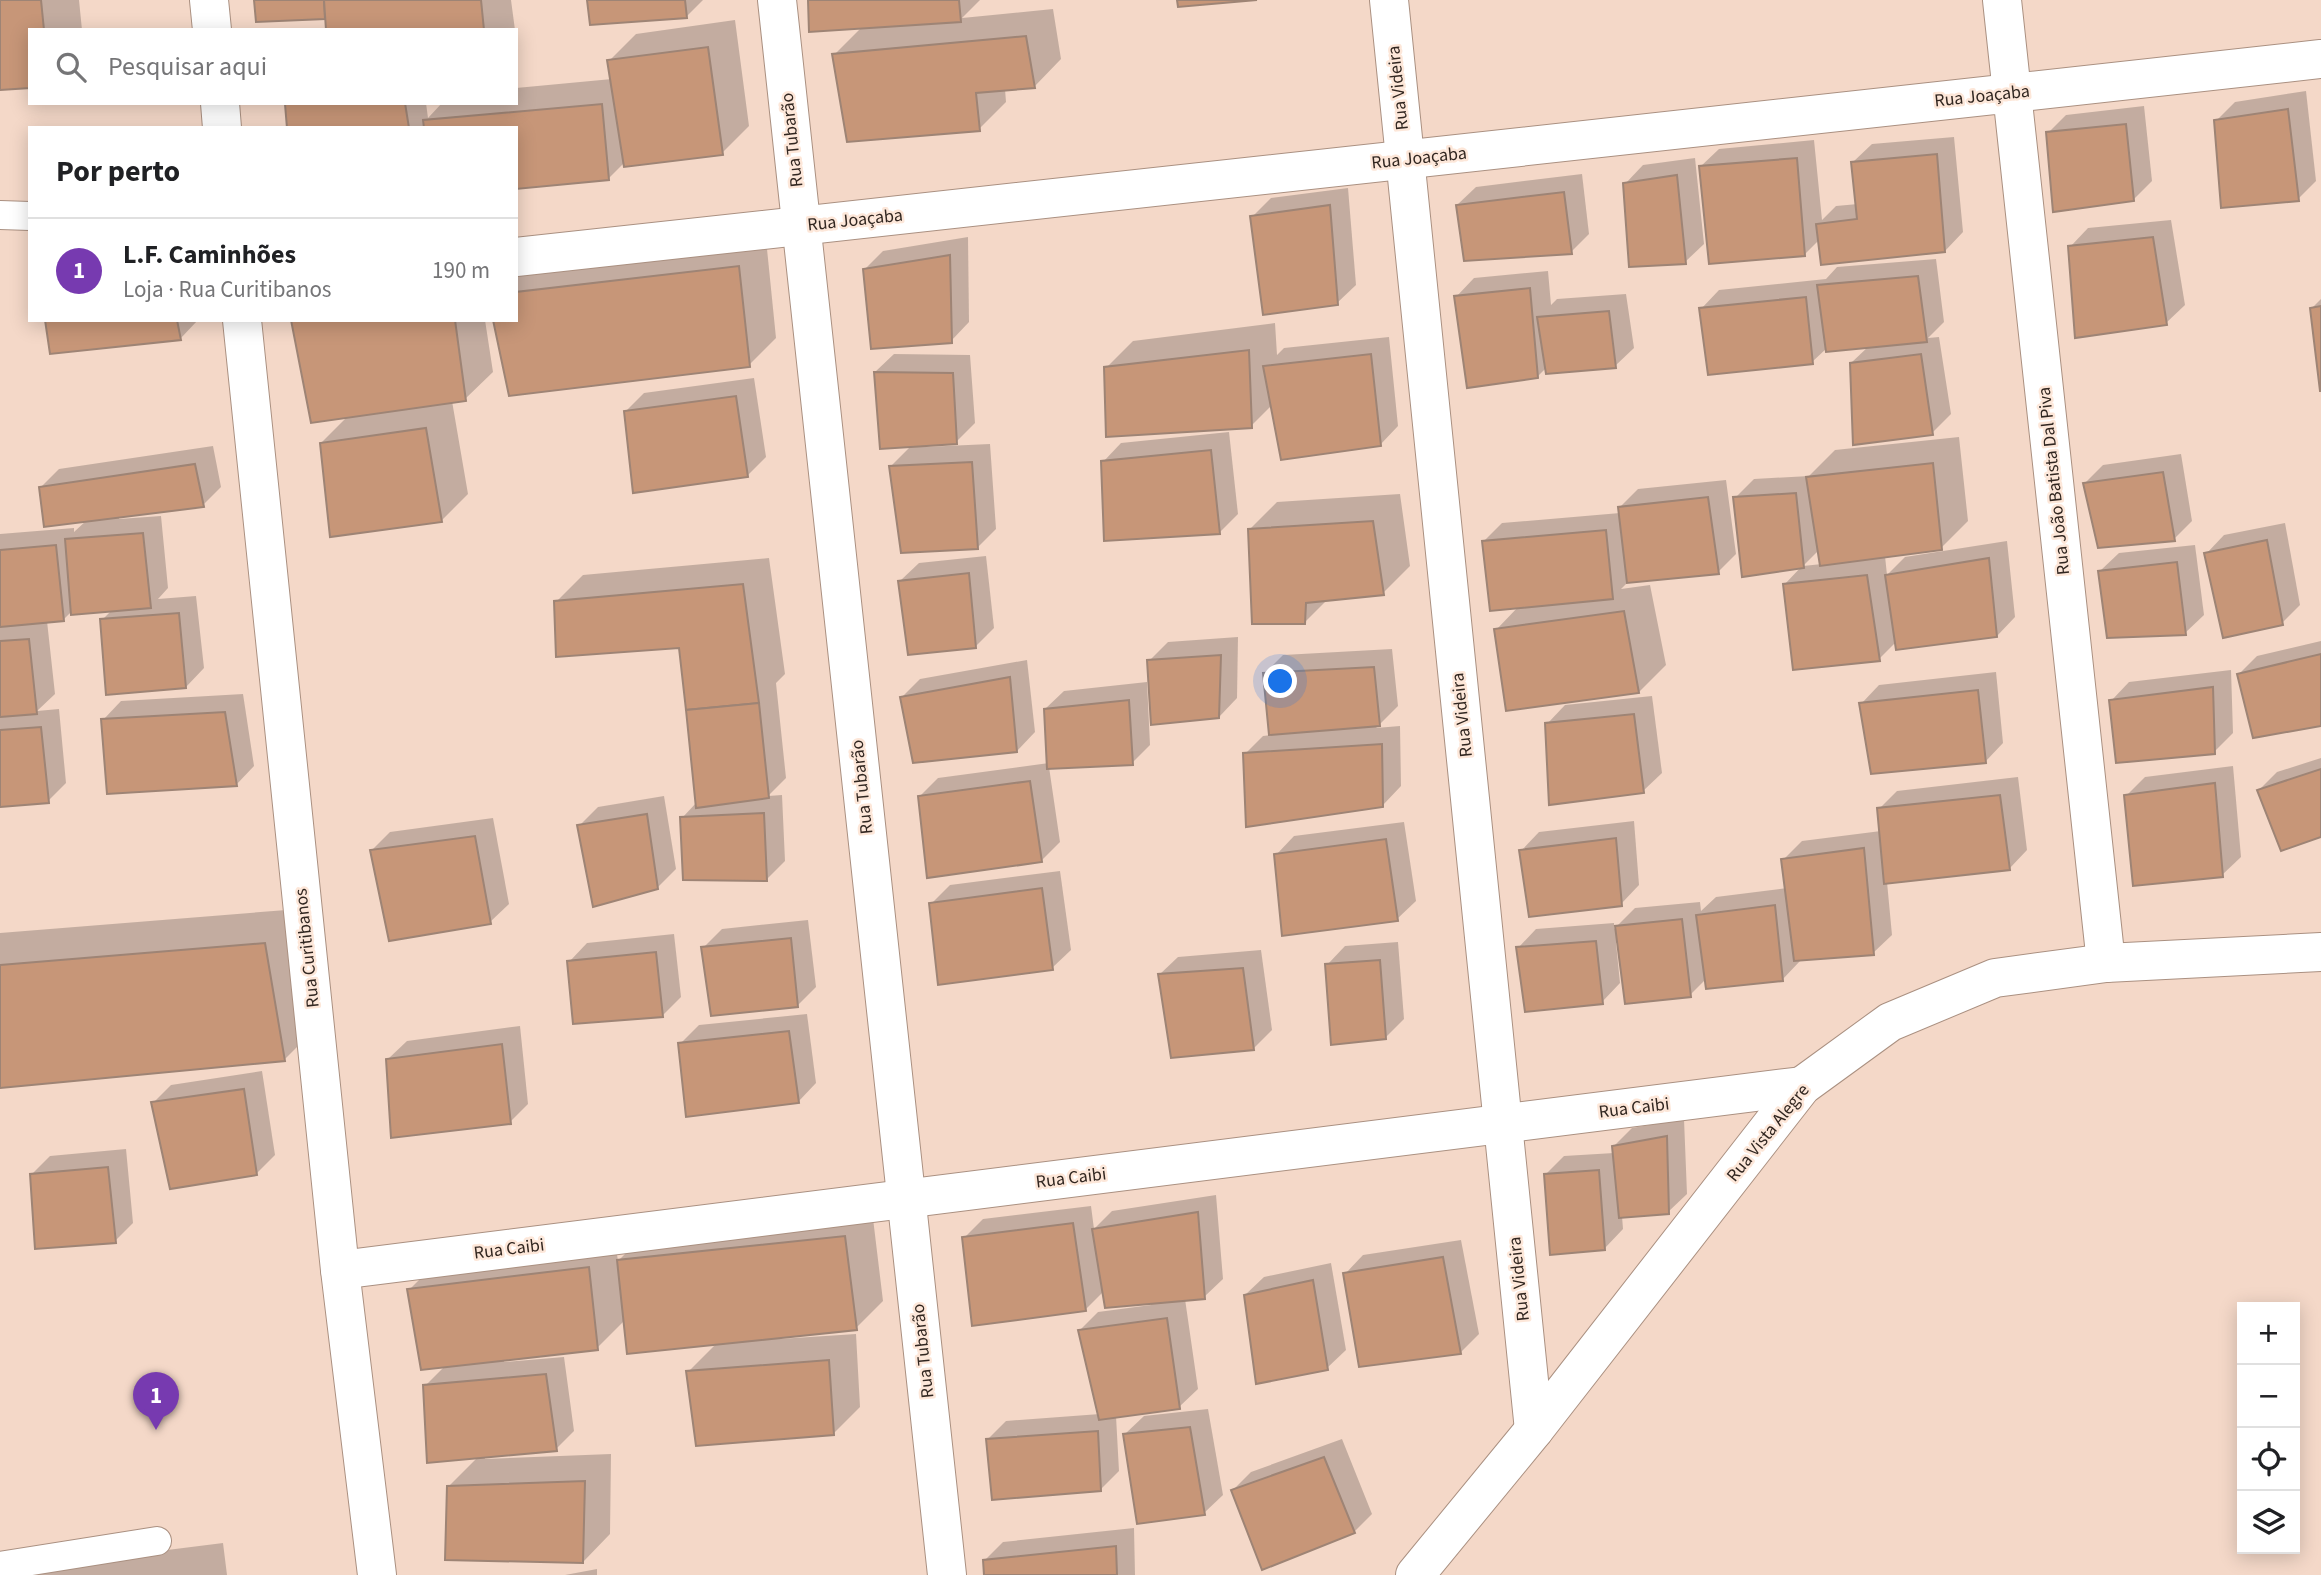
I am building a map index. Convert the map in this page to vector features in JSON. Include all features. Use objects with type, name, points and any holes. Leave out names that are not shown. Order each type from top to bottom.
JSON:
[{"type":"street","points":[[209,0],[212,28]]},
{"type":"street","name":"Rua Tubarão","points":[[777,0],[947,1575]]},
{"type":"street","name":"Rua Videira","points":[[1390,0],[1534,1430]]},
{"type":"street","name":"Rua João Batista Dal Piva","points":[[2002,0],[2106,963]]},
{"type":"street","name":"Rua Joaçaba","points":[[518,257],[2321,59]]},
{"type":"street","points":[[220,105],[222,126]]},
{"type":"street","name":"Rua Curitibanos","points":[[242,322],[340,1270],[376,1575]]},
{"type":"street","name":"Rua Vista Alegre","points":[[1415,1575],[1534,1430],[1802,1086],[1890,1022],[1994,978],[2106,963],[2321,952]]},
{"type":"street","name":"Rua Caibi","points":[[340,1270],[1802,1086]]},
{"type":"lane","points":[[0,215],[28,216]]},
{"type":"lane","points":[[0,1566],[157,1541]]},
{"type":"building","points":[[0,0],[41,0],[44,28],[28,28],[28,88],[0,90]]},
{"type":"building","points":[[254,0],[324,0],[325,19],[256,22]]},
{"type":"building","points":[[324,0],[481,0],[484,28],[326,28]]},
{"type":"building","points":[[587,0],[685,0],[687,18],[590,25]]},
{"type":"building","points":[[808,0],[959,0],[961,22],[809,32]]},
{"type":"building","points":[[1177,0],[1257,0],[1178,7]]},
{"type":"building","points":[[1026,36],[1035,88],[976,93],[980,131],[847,142],[832,54]]},
{"type":"building","points":[[708,47],[723,155],[624,167],[607,60]]},
{"type":"building","points":[[602,104],[609,180],[518,189],[518,126],[424,126],[423,120]]},
{"type":"building","points":[[285,105],[405,105],[409,126],[287,126]]},
{"type":"building","points":[[2288,109],[2299,201],[2221,208],[2214,120]]},
{"type":"building","points":[[2126,124],[2134,201],[2053,212],[2046,132]]},
{"type":"building","points":[[1937,154],[1945,252],[1821,265],[1816,224],[1857,219],[1851,162]]},
{"type":"building","points":[[1797,158],[1805,256],[1709,264],[1699,166]]},
{"type":"building","points":[[1677,175],[1686,264],[1629,267],[1623,183]]},
{"type":"building","points":[[1564,192],[1572,254],[1464,261],[1456,205]]},
{"type":"building","points":[[1330,205],[1338,305],[1263,315],[1250,216]]},
{"type":"building","points":[[2153,237],[2167,325],[2075,338],[2068,246]]},
{"type":"building","points":[[950,255],[952,343],[871,349],[863,269]]},
{"type":"building","points":[[739,266],[750,367],[509,396],[493,322],[518,322],[518,292]]},
{"type":"building","points":[[1918,276],[1927,342],[1826,352],[1817,285]]},
{"type":"building","points":[[1530,288],[1538,378],[1467,388],[1454,296]]},
{"type":"building","points":[[1806,297],[1813,364],[1708,375],[1699,308]]},
{"type":"building","points":[[2321,306],[2321,391],[2320,391],[2310,308]]},
{"type":"building","points":[[1609,311],[1616,368],[1546,374],[1537,317]]},
{"type":"building","points":[[45,322],[177,322],[181,340],[50,354]]},
{"type":"building","points":[[291,322],[455,322],[466,401],[311,423]]},
{"type":"building","points":[[1249,350],[1252,428],[1106,437],[1104,367]]},
{"type":"building","points":[[1371,354],[1381,446],[1281,460],[1263,366]]},
{"type":"building","points":[[1921,354],[1933,435],[1853,445],[1850,363]]},
{"type":"building","points":[[874,372],[953,373],[957,444],[880,449]]},
{"type":"building","points":[[736,396],[748,477],[633,493],[624,411]]},
{"type":"building","points":[[426,428],[442,522],[330,537],[320,443]]},
{"type":"building","points":[[1211,450],[1220,534],[1104,541],[1101,461]]},
{"type":"building","points":[[972,462],[978,549],[901,553],[889,466]]},
{"type":"building","points":[[1933,463],[1942,550],[1820,566],[1806,477]]},
{"type":"building","points":[[195,464],[204,507],[44,527],[39,487]]},
{"type":"building","points":[[2163,472],[2175,541],[2098,548],[2083,483]]},
{"type":"building","points":[[1796,493],[1804,568],[1742,577],[1733,497]]},
{"type":"building","points":[[1708,497],[1719,574],[1627,583],[1618,507]]},
{"type":"building","points":[[1373,521],[1384,595],[1306,603],[1305,624],[1252,624],[1248,529]]},
{"type":"building","points":[[1606,530],[1613,599],[1490,611],[1482,541]]},
{"type":"building","points":[[143,533],[151,608],[71,615],[65,539]]},
{"type":"building","points":[[2267,540],[2283,625],[2223,638],[2204,553]]},
{"type":"building","points":[[56,545],[64,621],[0,627],[0,550]]},
{"type":"building","points":[[1989,558],[1997,637],[1896,650],[1885,575]]},
{"type":"building","points":[[2177,562],[2186,635],[2107,638],[2098,571]]},
{"type":"building","points":[[969,573],[976,648],[908,655],[898,581]]},
{"type":"building","points":[[1867,575],[1880,661],[1793,670],[1783,584]]},
{"type":"building","points":[[743,584],[759,703],[686,710],[679,648],[556,657],[554,601]]},
{"type":"building","points":[[1624,611],[1639,693],[1506,711],[1494,629]]},
{"type":"building","points":[[179,613],[186,688],[106,695],[100,619]]},
{"type":"building","points":[[29,639],[37,714],[0,717],[0,641]]},
{"type":"building","points":[[2321,654],[2321,726],[2253,738],[2237,674]]},
{"type":"building","points":[[1221,655],[1219,718],[1151,725],[1147,660]]},
{"type":"building","points":[[1374,667],[1380,726],[1269,735],[1263,673]]},
{"type":"building","points":[[1010,677],[1017,752],[913,763],[900,697]]},
{"type":"building","points":[[2213,687],[2215,754],[2116,763],[2109,700]]},
{"type":"building","points":[[1978,690],[1986,763],[1871,774],[1859,703]]},
{"type":"building","points":[[1129,700],[1133,765],[1047,769],[1044,709]]},
{"type":"building","points":[[759,703],[769,798],[696,808],[686,710]]},
{"type":"building","points":[[225,712],[237,786],[107,794],[101,719]]},
{"type":"building","points":[[1634,714],[1644,793],[1549,805],[1545,723]]},
{"type":"building","points":[[41,727],[49,803],[0,807],[0,730]]},
{"type":"building","points":[[1382,744],[1383,807],[1246,827],[1243,753]]},
{"type":"building","points":[[2321,769],[2321,837],[2281,851],[2257,790]]},
{"type":"building","points":[[1030,781],[1042,862],[927,878],[918,796]]},
{"type":"building","points":[[2215,783],[2223,877],[2133,886],[2124,795]]},
{"type":"building","points":[[2000,795],[2010,870],[1884,884],[1877,808]]},
{"type":"building","points":[[764,813],[767,881],[683,880],[680,817]]},
{"type":"building","points":[[647,814],[658,889],[593,907],[577,825]]},
{"type":"building","points":[[475,836],[491,924],[389,941],[370,850]]},
{"type":"building","points":[[1616,838],[1622,906],[1529,917],[1519,850]]},
{"type":"building","points":[[1386,839],[1398,921],[1282,936],[1274,854]]},
{"type":"building","points":[[1864,848],[1874,955],[1794,961],[1781,859]]},
{"type":"building","points":[[1042,888],[1053,970],[938,985],[929,903]]},
{"type":"building","points":[[1775,905],[1783,981],[1706,989],[1696,915]]},
{"type":"building","points":[[1682,919],[1691,997],[1625,1004],[1615,926]]},
{"type":"building","points":[[791,938],[798,1007],[711,1016],[701,947]]},
{"type":"building","points":[[1596,941],[1603,1004],[1525,1012],[1516,947]]},
{"type":"building","points":[[265,943],[285,1061],[0,1088],[0,965]]},
{"type":"building","points":[[656,952],[663,1017],[573,1024],[567,961]]},
{"type":"building","points":[[1380,960],[1386,1039],[1331,1045],[1325,964]]},
{"type":"building","points":[[1243,968],[1254,1050],[1171,1058],[1158,974]]},
{"type":"building","points":[[789,1031],[799,1103],[686,1117],[678,1043]]},
{"type":"building","points":[[502,1044],[511,1124],[391,1138],[386,1059]]},
{"type":"building","points":[[244,1089],[257,1175],[170,1189],[151,1102]]},
{"type":"building","points":[[1667,1136],[1669,1214],[1619,1218],[1612,1146]]},
{"type":"building","points":[[108,1167],[116,1243],[35,1249],[30,1174]]},
{"type":"building","points":[[1599,1170],[1605,1250],[1550,1255],[1544,1174]]},
{"type":"building","points":[[1198,1212],[1205,1299],[1105,1308],[1092,1229]]},
{"type":"building","points":[[1073,1223],[1086,1311],[972,1326],[962,1237]]},
{"type":"building","points":[[845,1236],[857,1330],[627,1354],[617,1260]]},
{"type":"building","points":[[1443,1257],[1461,1354],[1359,1367],[1343,1273]]},
{"type":"building","points":[[589,1267],[598,1350],[421,1370],[407,1289]]},
{"type":"building","points":[[1313,1280],[1328,1370],[1256,1384],[1244,1295]]},
{"type":"building","points":[[1167,1318],[1180,1409],[1099,1420],[1078,1330]]},
{"type":"building","points":[[829,1360],[834,1435],[696,1446],[686,1371]]},
{"type":"building","points":[[546,1374],[557,1451],[427,1463],[423,1385]]},
{"type":"building","points":[[1190,1427],[1205,1515],[1137,1524],[1123,1434]]},
{"type":"building","points":[[1098,1431],[1101,1491],[992,1500],[986,1439]]},
{"type":"building","points":[[1324,1457],[1355,1533],[1262,1570],[1231,1490]]},
{"type":"building","points":[[585,1481],[583,1563],[445,1560],[447,1486]]},
{"type":"building","points":[[1116,1546],[1117,1575],[984,1575],[983,1560]]},
{"type":"place","name":"L.F. Caminhões","points":[[156,1430]]}]
